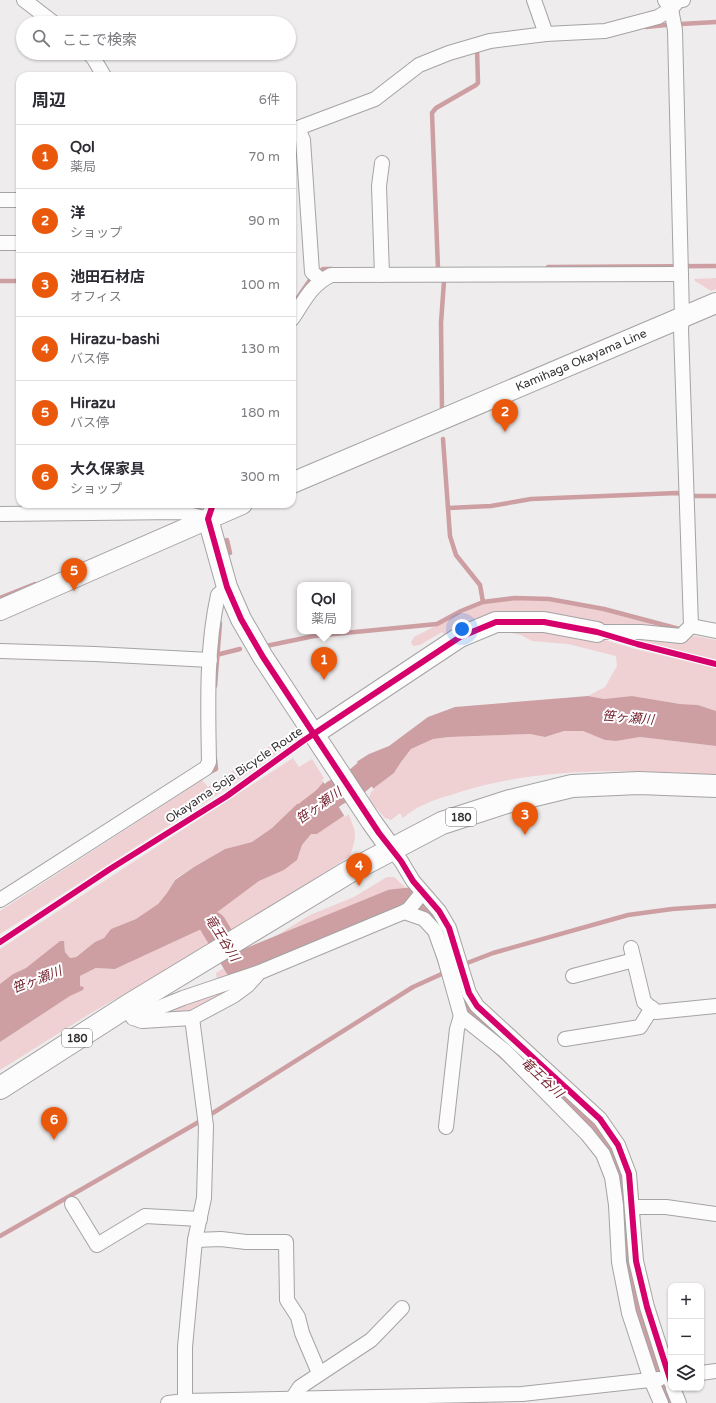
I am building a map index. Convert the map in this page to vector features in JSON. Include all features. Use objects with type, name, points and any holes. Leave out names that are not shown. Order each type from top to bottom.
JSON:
[{"type":"highway","name":"180","points":[[0,1088],[129,1012],[228,946],[347,873],[442,823],[510,801],[572,786],[639,783],[716,786]]},
{"type":"main road","name":"Kamihaga Okayama Line","points":[[296,481],[682,316],[716,303]]},
{"type":"main road","points":[[0,610],[211,511],[224,508]]},
{"type":"main road","points":[[211,511],[227,587],[241,619],[263,657],[391,849]]},
{"type":"main road","name":"Okayama Soja Bicycle Route","points":[[315,735],[460,637],[496,622],[544,622],[598,632]]},
{"type":"street","points":[[24,0],[45,16]]},
{"type":"street","points":[[534,0],[546,34]]},
{"type":"street","points":[[296,130],[375,99],[419,65],[449,53],[490,41],[546,34],[605,31],[658,17],[668,4],[683,0]]},
{"type":"street","points":[[668,4],[675,30],[682,316],[681,329],[687,495],[688,630]]},
{"type":"street","points":[[95,60],[102,72]]},
{"type":"street","points":[[296,131],[303,140],[317,277],[296,313]]},
{"type":"street","points":[[382,163],[379,186],[382,270]]},
{"type":"street","points":[[0,200],[16,200]]},
{"type":"street","points":[[0,243],[16,244]]},
{"type":"street","points":[[317,277],[382,270],[681,269]]},
{"type":"street","points":[[0,514],[211,511]]},
{"type":"street","points":[[0,900],[206,768],[209,762],[208,697],[214,610],[218,595],[227,587]]},
{"type":"street","points":[[598,632],[688,630],[716,631]]},
{"type":"street","points":[[0,651],[210,656]]},
{"type":"street","points":[[391,849],[421,895],[439,911],[449,928],[451,957]]},
{"type":"street","points":[[129,1012],[183,998],[260,972],[407,910],[421,895]]},
{"type":"street","points":[[407,910],[424,919],[432,927],[451,957],[458,978],[461,1016],[457,1029],[446,1127]]},
{"type":"street","points":[[573,976],[633,954],[644,1002],[656,1012],[716,1006]]},
{"type":"street","points":[[129,1012],[142,1021],[192,1018],[233,996],[248,985],[260,972]]},
{"type":"street","points":[[458,978],[477,1006],[600,1119],[618,1145],[629,1174],[636,1261],[665,1380],[661,1403]]},
{"type":"street","points":[[565,1038],[640,1027],[652,1008]]},
{"type":"street","points":[[461,1016],[505,1050],[587,1134],[603,1154],[612,1177],[616,1205],[618,1262],[629,1313],[679,1403]]},
{"type":"street","points":[[185,1402],[185,1347],[195,1240],[204,1198],[206,1126],[192,1018]]},
{"type":"street","points":[[72,1204],[96,1245],[145,1216],[200,1219]]},
{"type":"street","points":[[632,1207],[666,1207],[716,1214]]},
{"type":"street","points":[[195,1240],[221,1239],[246,1242],[286,1242],[287,1300],[298,1317],[302,1333],[319,1373]]},
{"type":"street","points":[[298,1400],[300,1387],[371,1340],[402,1308]]},
{"type":"street","points":[[704,1373],[716,1371]]},
{"type":"street","points":[[168,1403],[298,1400],[442,1400],[665,1380]]},
{"type":"shaded area","points":[[716,278],[716,289],[711,291],[694,279]]},
{"type":"shaded area","points":[[515,599],[548,601],[604,611],[672,629],[678,632],[546,620],[445,635],[442,632],[420,645],[413,646],[411,642],[414,637],[483,604]]},
{"type":"shaded area","points":[[496,626],[595,637],[635,649],[716,668],[716,711],[698,705],[680,704],[632,696],[604,699],[588,696],[605,687],[617,666],[616,656],[568,644],[532,641],[521,635],[511,633],[498,632],[482,635]]},
{"type":"shaded area","points":[[617,635],[690,635],[716,640],[716,660]]},
{"type":"shaded area","points":[[564,731],[583,731],[605,740],[616,741],[640,737],[716,746],[716,775],[619,771],[555,774],[523,778],[460,792],[420,806],[403,818],[400,813],[391,820],[385,818],[367,798],[370,791],[394,773],[411,749],[433,739],[530,734],[545,737]]},
{"type":"shaded area","points":[[285,736],[291,743],[215,796],[0,934],[0,911],[202,780],[208,787]]},
{"type":"shaded area","points":[[293,758],[299,767],[312,759],[325,780],[314,793],[310,804],[297,804],[272,828],[252,842],[225,849],[175,879],[167,893],[158,904],[136,919],[111,929],[104,938],[95,942],[75,957],[70,958],[65,952],[65,946],[60,941],[26,968],[13,974],[0,984],[0,949]]},
{"type":"shaded area","points":[[348,813],[355,834],[350,856],[227,936],[216,913],[259,881],[284,870],[297,860],[302,845],[311,833],[317,834]]},
{"type":"shaded area","points":[[387,877],[394,877],[415,896],[407,906],[259,970],[217,979],[216,973],[310,915],[354,897]]},
{"type":"shaded area","points":[[208,926],[217,941],[91,1013],[0,1070],[0,1042],[70,996],[83,990],[84,987],[80,986],[80,976],[97,968],[115,969]]},
{"type":"shaded area","points":[[245,980],[220,998],[191,1015],[142,1018]]},
{"type":"water","points":[[588,696],[604,699],[632,696],[680,704],[698,705],[716,711],[716,746],[640,737],[616,741],[605,740],[583,731],[564,731],[545,737],[530,734],[449,737],[433,739],[411,749],[394,773],[370,791],[347,768],[369,754],[389,746],[428,717],[455,707]]},
{"type":"water","points":[[325,780],[348,813],[317,834],[311,834],[302,845],[297,860],[284,870],[259,881],[216,913],[227,936],[217,941],[208,926],[115,969],[96,968],[80,976],[80,986],[84,987],[83,990],[70,996],[0,1042],[0,984],[13,974],[26,968],[60,941],[64,941],[65,952],[70,958],[76,957],[95,942],[104,938],[111,929],[136,919],[158,904],[175,880],[194,867],[225,849],[252,842],[272,828],[297,804],[310,804],[314,793]]},
{"type":"pier","points":[[356,760],[374,790],[371,792],[368,800],[346,766]]},
{"type":"pier","points":[[324,778],[327,779],[349,812],[349,814],[345,817],[322,780]]},
{"type":"waterway","points":[[681,24],[716,22]]},
{"type":"waterway","points":[[646,27],[666,25]]},
{"type":"waterway","points":[[438,269],[432,113],[436,108],[478,83],[478,48]]},
{"type":"waterway","points":[[548,267],[716,266]]},
{"type":"waterway","points":[[296,300],[310,280],[323,269],[332,269]]},
{"type":"waterway","points":[[0,281],[16,281]]},
{"type":"waterway","points":[[442,412],[441,323],[444,281]]},
{"type":"waterway","points":[[443,439],[450,536],[456,555],[480,585],[483,602]]},
{"type":"waterway","points":[[448,508],[491,506],[531,499],[677,493],[693,496],[716,496]]},
{"type":"waterway","points":[[227,540],[230,553]]},
{"type":"waterway","points":[[0,598],[35,584]]},
{"type":"waterway","points":[[351,632],[437,624],[461,611],[483,602],[515,598],[549,599],[604,609],[683,630]]},
{"type":"waterway","points":[[215,686],[220,623]]},
{"type":"waterway","points":[[266,646],[314,636],[334,634]]},
{"type":"waterway","points":[[216,655],[240,649]]},
{"type":"waterway","points":[[208,773],[216,769],[215,759]]},
{"type":"waterway","name":"笹ヶ瀬川","points":[[305,816],[335,793],[356,782],[370,770]]},
{"type":"waterway","name":"竜王谷川","points":[[213,925],[238,966],[392,903],[411,901],[432,915],[443,934],[464,1001],[478,1019],[595,1128],[610,1151],[619,1176],[624,1206],[625,1261],[637,1314],[669,1403]]},
{"type":"waterway","points":[[462,965],[493,953],[628,915],[672,909],[716,906]]},
{"type":"waterway","points":[[0,1236],[197,1123],[413,987],[446,972]]},
{"type":"cycle path","points":[[212,508],[208,519],[227,587],[241,619],[263,657],[379,833],[401,861],[413,881],[439,911],[449,928],[469,993],[477,1006],[600,1119],[618,1145],[629,1174],[636,1261],[647,1307],[668,1373]]},
{"type":"cycle path","points":[[0,942],[110,869],[227,796],[303,741],[460,637],[496,622],[544,622],[597,632],[637,644],[716,664]]},
{"type":"place","name":"洋","points":[[505,432]]},
{"type":"place","name":"Hirazu","points":[[74,591]]},
{"type":"place","name":"Qol","points":[[324,680]]},
{"type":"place","name":"池田石材店","points":[[525,835]]},
{"type":"place","name":"Hirazu-bashi","points":[[359,886]]},
{"type":"place","name":"大久保家具","points":[[54,1140]]}]
